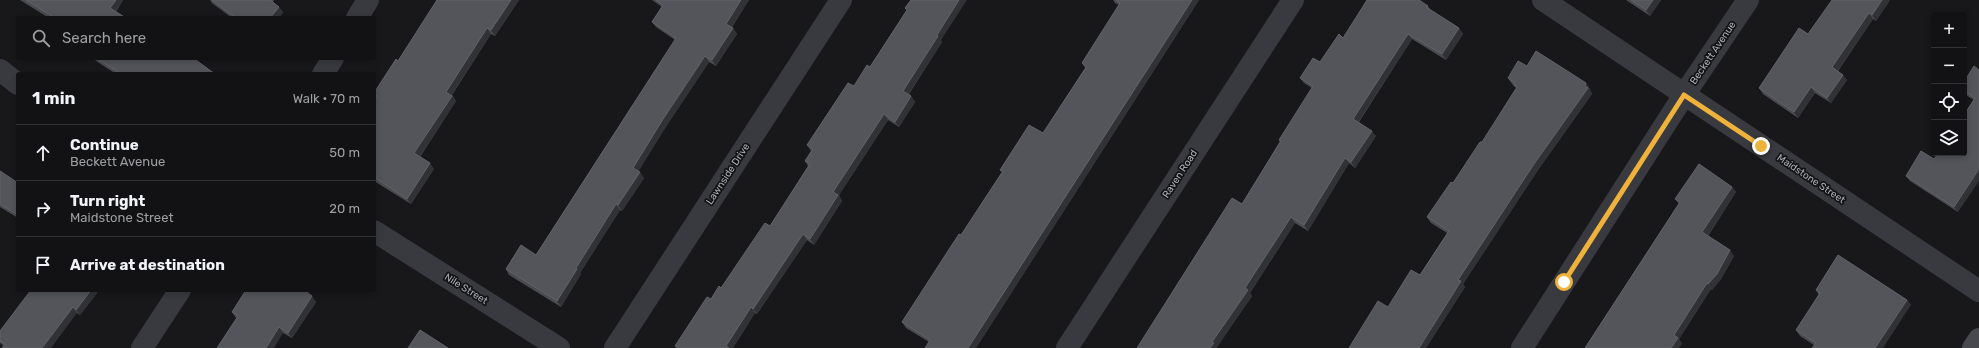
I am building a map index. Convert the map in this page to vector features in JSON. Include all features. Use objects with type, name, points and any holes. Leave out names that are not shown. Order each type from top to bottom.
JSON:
[{"type":"street","points":[[358,16],[368,0]]},
{"type":"street","name":"Lawnside Drive","points":[[615,348],[841,0]]},
{"type":"street","name":"Raven Road","points":[[1068,348],[1293,0]]},
{"type":"street","name":"Maidstone Street","points":[[1543,0],[1979,291]]},
{"type":"street","name":"Beckett Avenue","points":[[1522,348],[1684,95],[1748,0]]},
{"type":"street","points":[[324,72],[332,60]]},
{"type":"street","points":[[0,70],[16,82]]},
{"type":"street","name":"Nile Street","points":[[376,232],[559,348]]},
{"type":"street","points":[[142,348],[179,292]]},
{"type":"street","points":[[1973,348],[1979,339]]},
{"type":"building","points":[[26,0],[116,0],[110,8],[123,16],[52,16]]},
{"type":"building","points":[[212,0],[270,0],[279,7],[272,16],[233,16]]},
{"type":"building","points":[[437,0],[511,0],[491,30],[487,28],[446,92],[452,96],[414,153],[430,163],[407,199],[376,178],[376,90],[396,59],[398,61]]},
{"type":"building","points":[[656,0],[741,0],[726,24],[733,28],[712,60],[705,56],[663,119],[633,168],[640,172],[618,205],[616,204],[557,301],[506,269],[521,245],[536,255],[676,38],[652,22],[663,5]]},
{"type":"building","points":[[911,0],[959,0],[903,91],[911,96],[895,122],[884,114],[833,192],[838,195],[810,239],[803,234],[753,309],[751,307],[726,346],[729,348],[679,348],[675,346],[707,297],[711,299],[719,286],[721,288],[765,223],[770,226],[810,164],[805,161],[813,149],[807,145],[848,83],[854,86],[867,65],[870,67],[907,10],[905,8]]},
{"type":"building","points":[[1116,0],[1192,0],[968,348],[925,348],[930,340],[902,322],[959,234],[961,235],[1003,171],[1000,170],[1029,125],[1043,133],[1087,66],[1082,63],[1120,3]]},
{"type":"building","points":[[1367,0],[1419,0],[1428,6],[1426,7],[1459,28],[1442,54],[1408,34],[1353,119],[1372,131],[1351,162],[1345,158],[1304,225],[1291,217],[1245,288],[1248,290],[1212,342],[1214,343],[1210,348],[1137,348],[1232,198],[1242,204],[1281,141],[1279,140],[1313,86],[1300,78],[1313,58],[1320,62],[1339,34],[1343,38]]},
{"type":"building","points":[[1631,0],[1653,0],[1646,10]]},
{"type":"building","points":[[1832,0],[1882,0],[1872,15],[1869,13],[1832,67],[1843,75],[1827,98],[1811,87],[1794,112],[1759,88],[1799,28],[1808,34]]},
{"type":"building","points":[[1536,51],[1586,83],[1585,86],[1588,88],[1534,164],[1458,280],[1461,281],[1419,348],[1349,348],[1378,301],[1388,307],[1411,270],[1420,275],[1449,231],[1427,217],[1451,182],[1453,183],[1480,142],[1482,142],[1517,87],[1514,85],[1515,83],[1508,78],[1518,61],[1527,66]]},
{"type":"building","points":[[99,60],[196,60],[212,72],[118,72]]},
{"type":"building","points":[[1974,66],[1979,70],[1979,169],[1954,207],[1906,176],[1921,151],[1934,159],[1936,156],[1967,156],[1967,110],[1975,98],[1967,93],[1967,77]]},
{"type":"building","points":[[1699,164],[1732,187],[1702,232],[1730,250],[1717,274],[1708,284],[1707,283],[1674,335],[1678,338],[1671,348],[1585,348],[1680,202],[1675,199]]},
{"type":"building","points":[[0,171],[16,182],[16,214],[0,204]]},
{"type":"building","points":[[1838,255],[1907,300],[1875,348],[1812,348],[1816,343],[1796,330],[1820,293],[1816,290]]},
{"type":"building","points":[[29,292],[90,292],[76,310],[73,307],[42,348],[2,348],[5,344],[0,341],[0,331]]},
{"type":"building","points":[[245,292],[306,292],[312,296],[288,333],[279,327],[266,348],[217,348],[238,316],[232,312]]},
{"type":"building","points":[[420,330],[448,348],[408,348]]},
{"type":"route","points":[[1564,282],[1684,95],[1761,146]]}]
